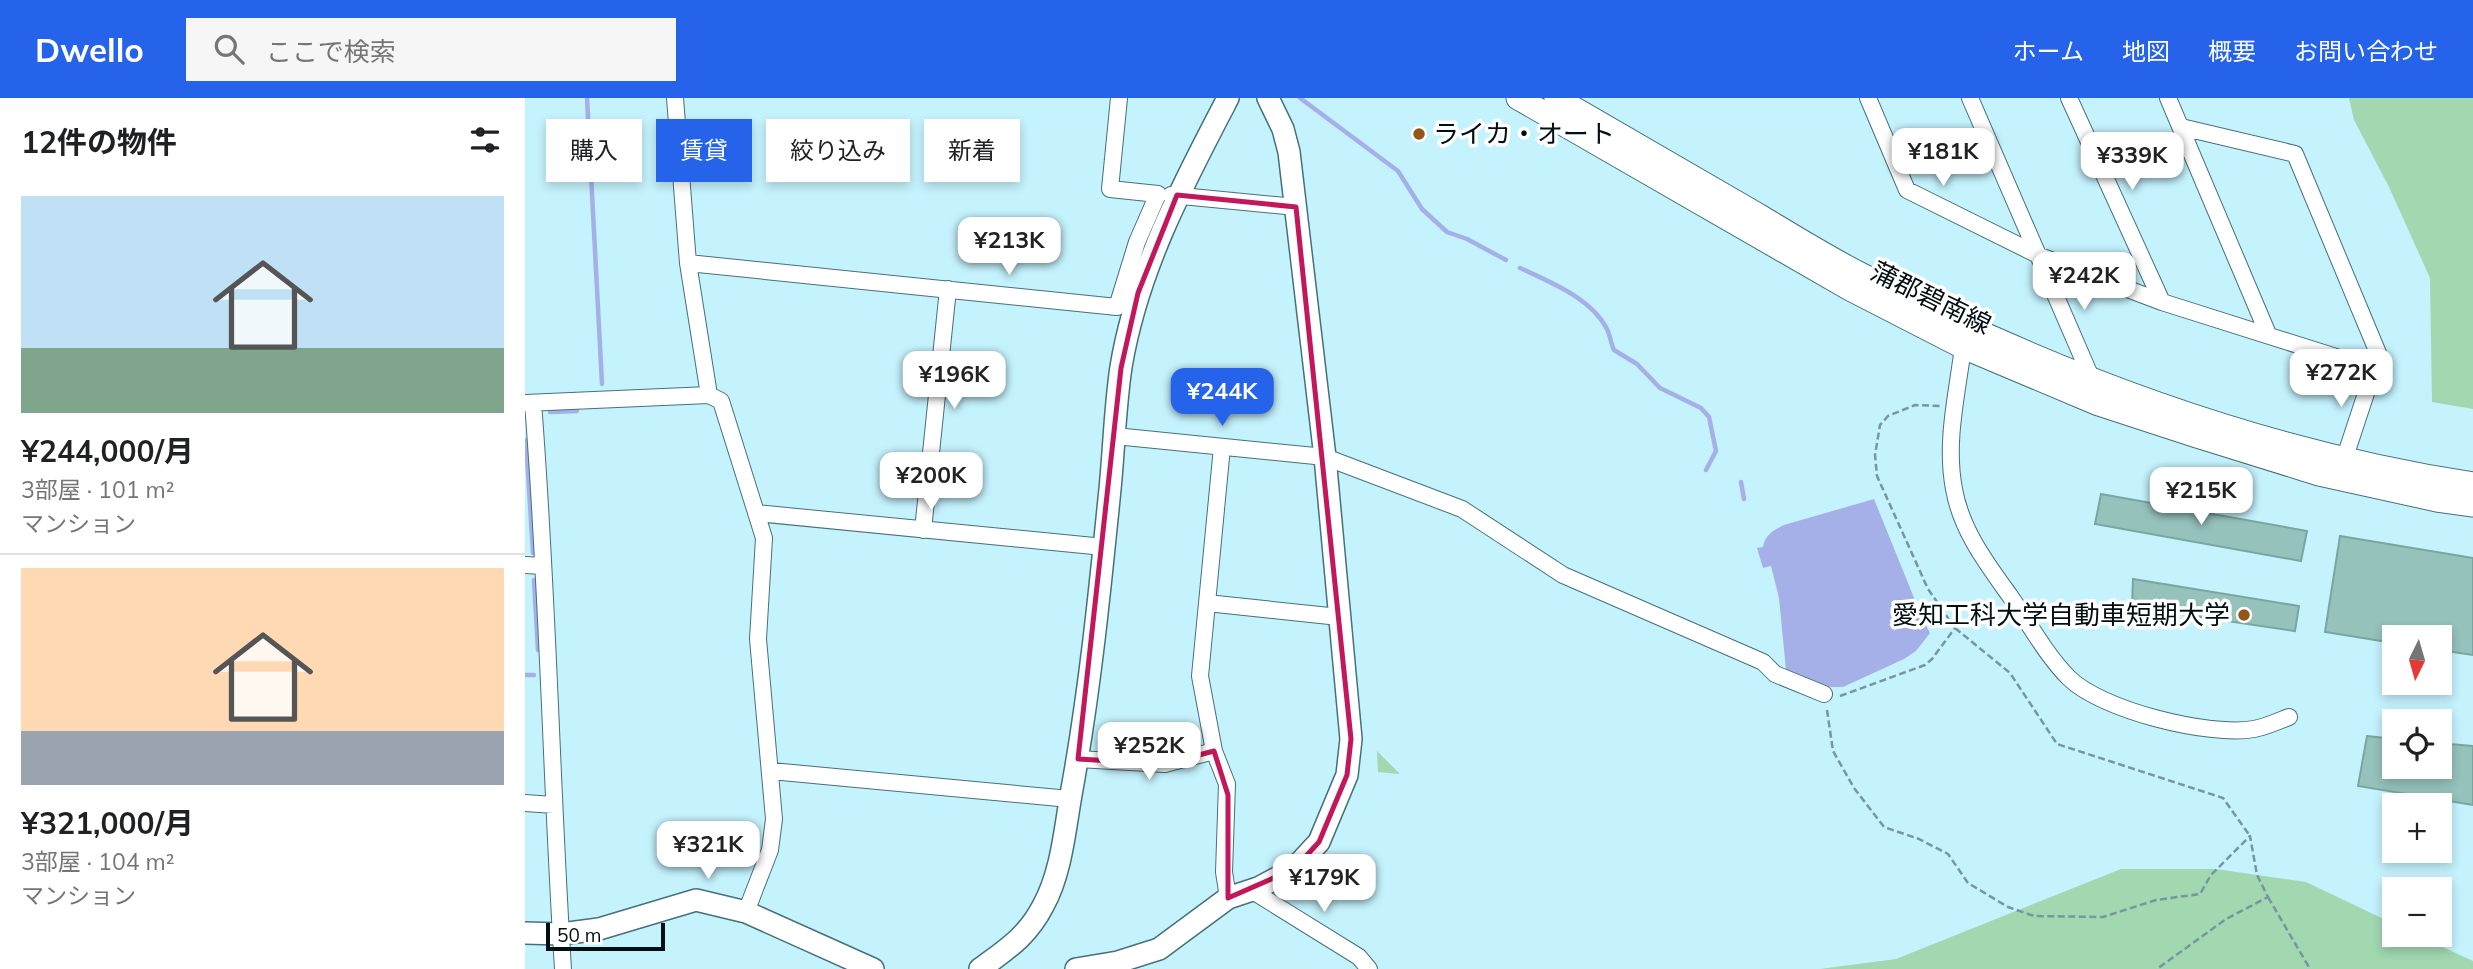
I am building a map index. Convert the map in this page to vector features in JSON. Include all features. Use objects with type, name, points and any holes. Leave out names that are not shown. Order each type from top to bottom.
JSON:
[{"type":"main road","name":"蒲郡碧南線","points":[[1518,98],[1850,289],[1963,347],[2096,403],[2282,463],[2319,474],[2473,505]]},
{"type":"main road","name":"蒲郡碧南線","points":[[1556,98],[1861,275],[1978,332],[2093,382],[2210,423],[2344,460],[2473,484]]},
{"type":"street","points":[[675,98],[688,263],[709,395]]},
{"type":"street","points":[[1119,98],[1110,189],[1296,207]]},
{"type":"street","points":[[688,263],[1117,307],[1137,242],[1229,98]]},
{"type":"street","points":[[1076,969],[1118,962],[1159,949],[1228,898],[1294,869],[1319,842],[1347,775],[1351,739],[1325,457],[1296,207],[1289,152],[1283,129],[1268,98]]},
{"type":"street","points":[[1868,98],[1907,190],[2040,256],[2162,302],[2374,369]]},
{"type":"street","points":[[1970,98],[2093,382]]},
{"type":"street","points":[[2069,98],[2162,302]]},
{"type":"street","points":[[2168,98],[2267,334]]},
{"type":"street","points":[[2181,127],[2295,154],[2378,353],[2344,460]]},
{"type":"street","points":[[980,969],[1019,941],[1043,907],[1055,880],[1078,759],[1104,547],[1121,368],[1133,310],[1168,195]]},
{"type":"street","points":[[923,530],[948,289]]},
{"type":"street","points":[[1963,347],[1950,449],[1954,490],[1964,525],[1988,565],[2070,679],[2114,706],[2181,725],[2222,730],[2254,729],[2289,717]]},
{"type":"street","points":[[563,969],[543,566],[529,403],[709,395],[721,401],[764,538],[758,639],[774,819],[770,850],[746,912]]},
{"type":"street","points":[[1115,436],[1325,457],[1462,509],[1563,575],[1763,662],[1775,674],[1824,694]]},
{"type":"street","points":[[1222,447],[1200,676],[1214,751],[1227,784],[1224,872],[1228,898]]},
{"type":"street","points":[[755,513],[1104,547]]},
{"type":"street","points":[[525,565],[543,566]]},
{"type":"street","points":[[1207,603],[1339,617]]},
{"type":"street","points":[[1078,759],[1165,764],[1214,751]]},
{"type":"street","points":[[771,771],[1070,799]]},
{"type":"street","points":[[525,803],[554,805]]},
{"type":"street","points":[[1251,890],[1359,957],[1369,969]]},
{"type":"street","points":[[525,933],[561,934],[599,929],[696,900],[746,912],[873,969]]},
{"type":"path","points":[[1954,406],[1915,405],[1888,416],[1880,425],[1875,456],[1877,476],[1928,589],[1955,628],[2010,673],[2057,744],[2223,798],[2250,836],[2257,875],[2310,969]]},
{"type":"path","points":[[1955,628],[1925,665],[1838,697],[1824,694],[1833,751],[1854,788],[1884,827],[1948,853],[1969,883],[2008,906],[2034,916],[2103,917],[2156,900],[2200,894],[2211,875],[2250,836]]},
{"type":"path","points":[[2157,969],[2226,919],[2268,897]]},
{"type":"highlighted area","points":[[1177,195],[1296,207],[1351,739],[1347,775],[1319,842],[1294,869],[1228,898],[1228,795],[1214,751],[1165,764],[1078,759],[1121,368],[1138,293]]},
{"type":"green space","points":[[2349,98],[2473,98],[2473,409],[2432,402],[2430,278],[2389,187],[2354,120]]},
{"type":"green space","points":[[1377,751],[1400,774],[1378,772]]},
{"type":"green space","points":[[2121,869],[2216,869],[2306,882],[2382,918],[2382,947],[2442,947],[2473,961],[2473,969],[1820,969],[1896,959]]},
{"type":"water","points":[[1874,499],[1930,633],[1916,651],[1904,659],[1843,687],[1822,687],[1786,670],[1779,598],[1771,566],[1763,568],[1757,548],[1763,547],[1768,536],[1784,525]]},
{"type":"building","points":[[2101,494],[2307,531],[2301,561],[2095,524]]},
{"type":"building","points":[[2340,536],[2473,558],[2473,655],[2452,652],[2452,625],[2382,625],[2382,641],[2325,632]]},
{"type":"building","points":[[2133,579],[2299,606],[2295,631],[2132,607]]},
{"type":"building","points":[[2367,736],[2382,738],[2382,779],[2452,779],[2452,744],[2473,746],[2473,805],[2452,802],[2452,793],[2400,793],[2358,786]]},
{"type":"waterway","points":[[587,98],[602,384]]},
{"type":"waterway","points":[[1300,98],[1398,171],[1422,209],[1447,232],[1467,239],[1506,260]]},
{"type":"waterway","points":[[1520,268],[1556,285],[1591,308],[1607,329],[1614,350],[1637,364],[1660,388],[1701,408],[1709,417],[1716,451],[1706,470]]},
{"type":"waterway","points":[[550,412],[577,411]]},
{"type":"waterway","points":[[526,440],[533,553]]},
{"type":"waterway","points":[[1741,482],[1744,499]]},
{"type":"waterway","points":[[534,580],[538,650]]},
{"type":"waterway","points":[[525,675],[534,675]]},
{"type":"place","name":"ライカ・オート","points":[[1419,134]]},
{"type":"place","name":"愛知工科大学自動車短期大学","points":[[2244,615]]}]
